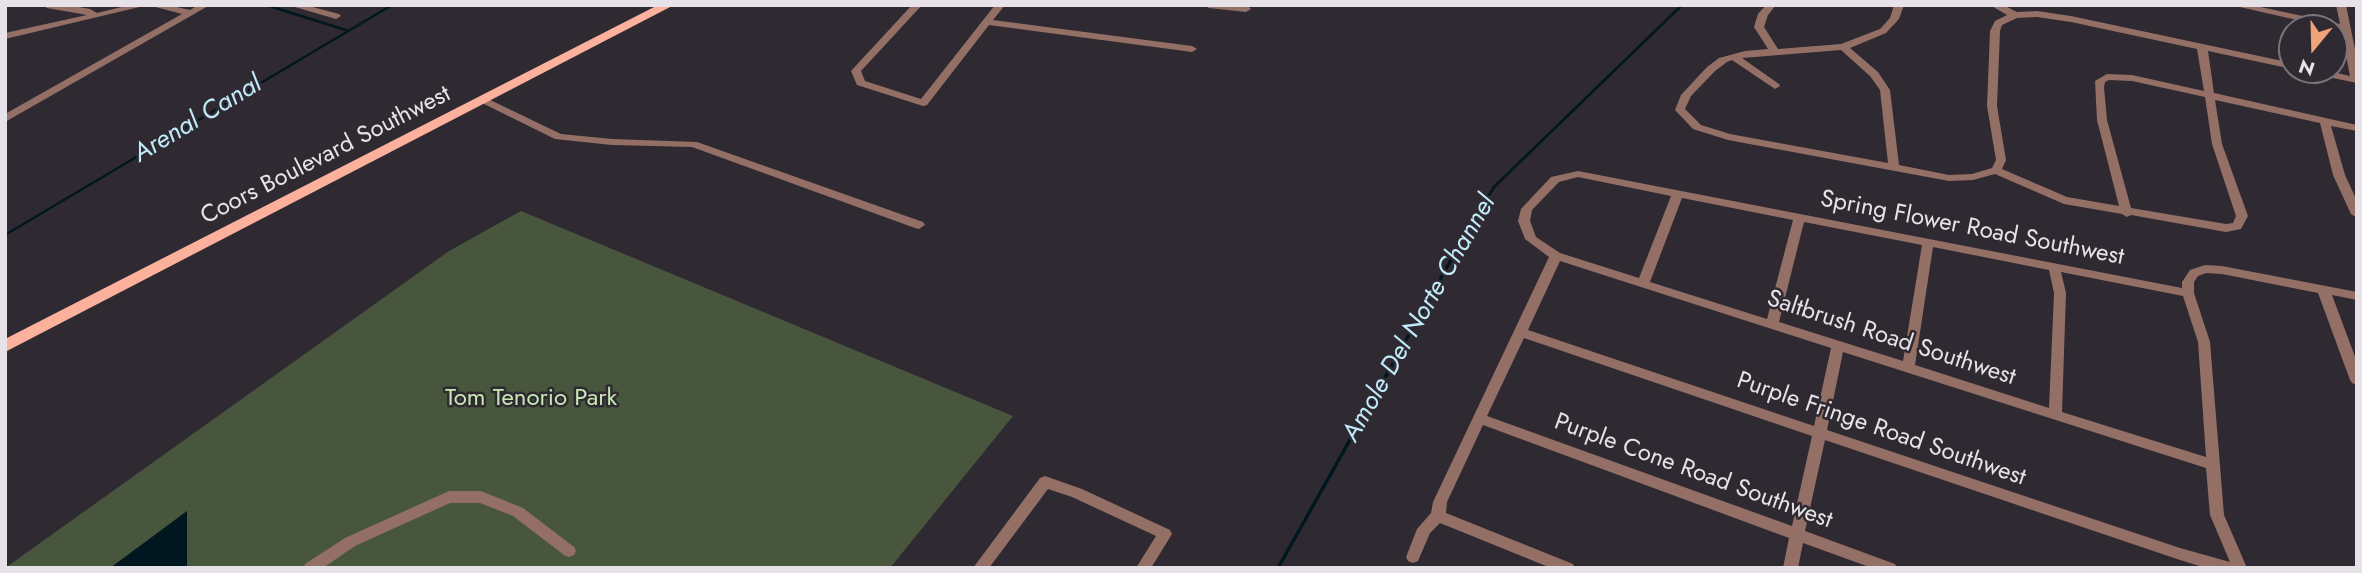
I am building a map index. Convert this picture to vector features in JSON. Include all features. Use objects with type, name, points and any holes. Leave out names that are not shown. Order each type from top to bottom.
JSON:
[{"type":"main road","name":"Coors Boulevard Southwest","points":[[5,346],[668,5]]},
{"type":"street","points":[[47,5],[87,11],[94,15]]},
{"type":"street","points":[[5,36],[144,5]]},
{"type":"street","points":[[153,5],[192,13]]},
{"type":"street","points":[[5,119],[205,5]]},
{"type":"street","points":[[293,5],[335,16]]},
{"type":"street","points":[[917,5],[856,71],[861,83],[923,103],[1000,5]]},
{"type":"street","points":[[1209,5],[1247,9]]},
{"type":"street","points":[[1771,5],[1763,14],[1759,27],[1775,52]]},
{"type":"street","points":[[1899,5],[1894,19],[1883,30],[1843,47],[1734,57],[1711,69],[1686,95],[1680,110],[1687,120],[1708,132],[1728,137],[1949,178],[1973,177],[1996,170],[2064,200],[2214,228],[2237,226],[2242,216],[2224,169],[2202,47]]},
{"type":"street","points":[[1995,5],[2015,15]]},
{"type":"street","points":[[2236,5],[2279,14]]},
{"type":"street","points":[[1996,170],[2001,160],[1992,106],[1995,31],[1998,23],[2015,15],[2062,17],[2278,63]]},
{"type":"street","points":[[988,22],[1192,49]]},
{"type":"street","points":[[2348,38],[2356,80]]},
{"type":"street","points":[[1843,47],[1874,74],[1885,90],[1894,169]]},
{"type":"street","points":[[1734,57],[1775,86]]},
{"type":"street","points":[[2127,212],[2102,120],[2099,87],[2100,81],[2107,77],[2120,76],[2357,128]]},
{"type":"street","points":[[484,100],[559,136],[612,142],[693,144],[919,225]]},
{"type":"street","points":[[2325,121],[2339,175],[2357,214]]},
{"type":"street","name":"Spring Flower Road Southwest","points":[[1556,256],[1531,239],[1524,221],[1527,209],[1555,179],[1584,175],[2189,293]]},
{"type":"street","points":[[1643,284],[1678,193]]},
{"type":"street","points":[[1772,325],[1799,217]]},
{"type":"street","points":[[1908,368],[1928,242]]},
{"type":"street","points":[[1413,557],[1424,528],[1437,516],[1440,502],[1556,256]]},
{"type":"street","name":"Saltbrush Road Southwest","points":[[1556,256],[2213,465]]},
{"type":"street","points":[[2054,267],[2060,293],[2055,414]]},
{"type":"street","points":[[2240,568],[2217,515],[2204,342],[2188,282],[2194,273],[2205,269],[2357,296]]},
{"type":"street","points":[[2323,289],[2357,380]]},
{"type":"street","name":"Purple Fringe Road Southwest","points":[[1520,332],[2180,554],[2229,568]]},
{"type":"street","points":[[1790,568],[1838,346]]},
{"type":"street","name":"Purple Cone Road Southwest","points":[[1480,419],[1890,568]]},
{"type":"street","points":[[980,568],[1045,482],[1077,493],[1165,534],[1143,568]]},
{"type":"street","points":[[310,568],[350,541],[449,497],[481,498],[518,512],[569,551]]},
{"type":"street","points":[[1437,516],[1568,568]]},
{"type":"green space","name":"Tom Tenorio Park","points":[[521,211],[1013,416],[890,568],[5,568],[449,251]]},
{"type":"water","points":[[187,511],[187,568],[110,568]]},
{"type":"waterway","points":[[266,5],[349,31]]},
{"type":"waterway","name":"Arenal Canal","points":[[349,31],[392,5]]},
{"type":"waterway","name":"Amole Del Norte Channel","points":[[1455,253],[1494,187],[1682,5]]},
{"type":"waterway","name":"Arenal Canal","points":[[5,235],[349,31]]},
{"type":"waterway","name":"Amole Del Norte Channel","points":[[1278,568],[1456,251]]}]
